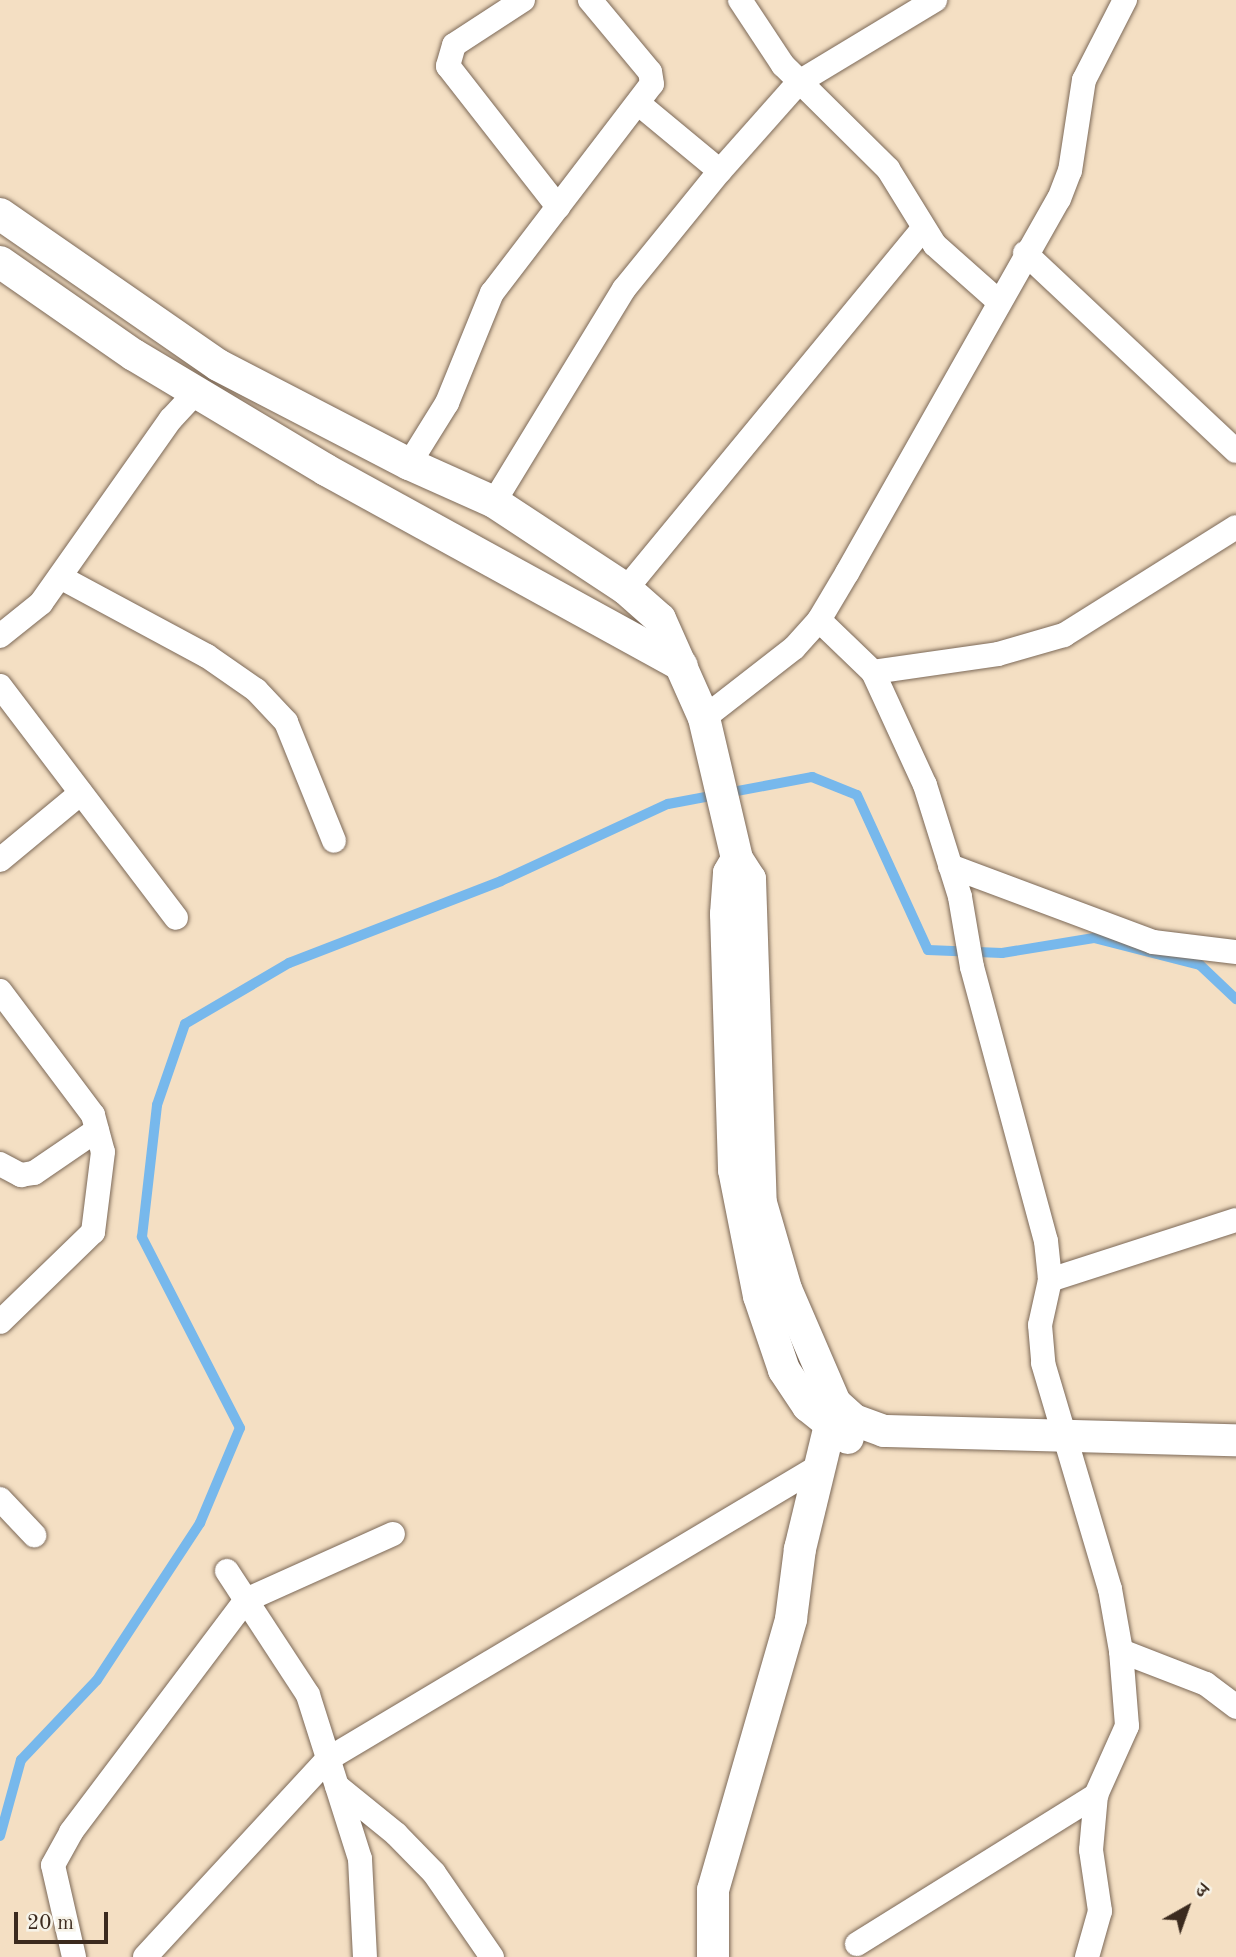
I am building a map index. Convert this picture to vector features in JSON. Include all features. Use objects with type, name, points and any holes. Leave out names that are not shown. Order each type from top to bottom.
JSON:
[{"type":"street","points":[[523,0],[454,45],[448,66],[558,207]]},
{"type":"street","points":[[409,464],[447,403],[492,293],[652,84],[650,72],[590,0]]},
{"type":"street","points":[[740,0],[799,82],[888,169],[934,245],[998,301]]},
{"type":"street","points":[[494,502],[624,289],[720,171],[799,82],[935,0]]},
{"type":"street","points":[[705,718],[793,648],[819,620],[1025,253],[1059,199],[1070,171],[1084,80],[1125,0]]},
{"type":"street","points":[[639,104],[720,171]]},
{"type":"street","points":[[0,214],[218,365],[409,464],[494,502],[626,589],[660,619],[705,718],[730,815],[737,859],[750,879],[761,1203],[786,1289],[832,1415],[800,1549],[791,1619],[713,1890],[713,1957]]},
{"type":"street","points":[[626,589],[923,229]]},
{"type":"street","points":[[1025,253],[1236,451]]},
{"type":"street","points":[[0,262],[134,355],[196,392],[338,476],[682,666]]},
{"type":"street","points":[[0,636],[41,603],[171,419],[196,392]]},
{"type":"street","points":[[873,672],[998,654],[1064,635],[1236,527]]},
{"type":"street","points":[[60,577],[207,656],[256,690],[286,722],[334,841]]},
{"type":"street","points":[[819,620],[873,672],[925,785],[960,897],[972,967],[1046,1241],[1050,1280],[1040,1325],[1044,1363],[1110,1589],[1121,1651],[1127,1726],[1096,1796],[1091,1850],[1100,1911],[1087,1957]]},
{"type":"street","points":[[0,686],[176,918]]},
{"type":"street","points":[[0,860],[81,793]]},
{"type":"street","points":[[950,866],[1153,942],[1236,952]]},
{"type":"street","points":[[0,991],[93,1115],[103,1152],[93,1232],[0,1321]]},
{"type":"street","points":[[0,1164],[21,1175],[34,1173],[97,1130]]},
{"type":"street","points":[[1050,1280],[1236,1220]]},
{"type":"street","points":[[832,1415],[884,1431],[1071,1450],[1236,1459]]},
{"type":"street","points":[[1071,1450],[1236,1440]]},
{"type":"street","points":[[145,1957],[328,1759],[821,1465]]},
{"type":"street","points":[[0,1499],[34,1535]]},
{"type":"street","points":[[74,1957],[53,1865],[71,1832],[246,1600],[393,1534]]},
{"type":"street","points":[[227,1571],[308,1695],[360,1859],[365,1957]]},
{"type":"street","points":[[1121,1651],[1206,1684],[1236,1707]]},
{"type":"street","points":[[337,1786],[433,1872],[492,1957]]},
{"type":"street","points":[[857,1944],[1096,1796]]},
{"type":"waterway","points":[[0,1836],[21,1760],[97,1680],[200,1523],[240,1428],[142,1237],[157,1105],[185,1024],[289,963],[501,881],[668,804],[812,777],[857,795],[928,950],[1002,953],[1094,938],[1200,965],[1236,999]]}]
